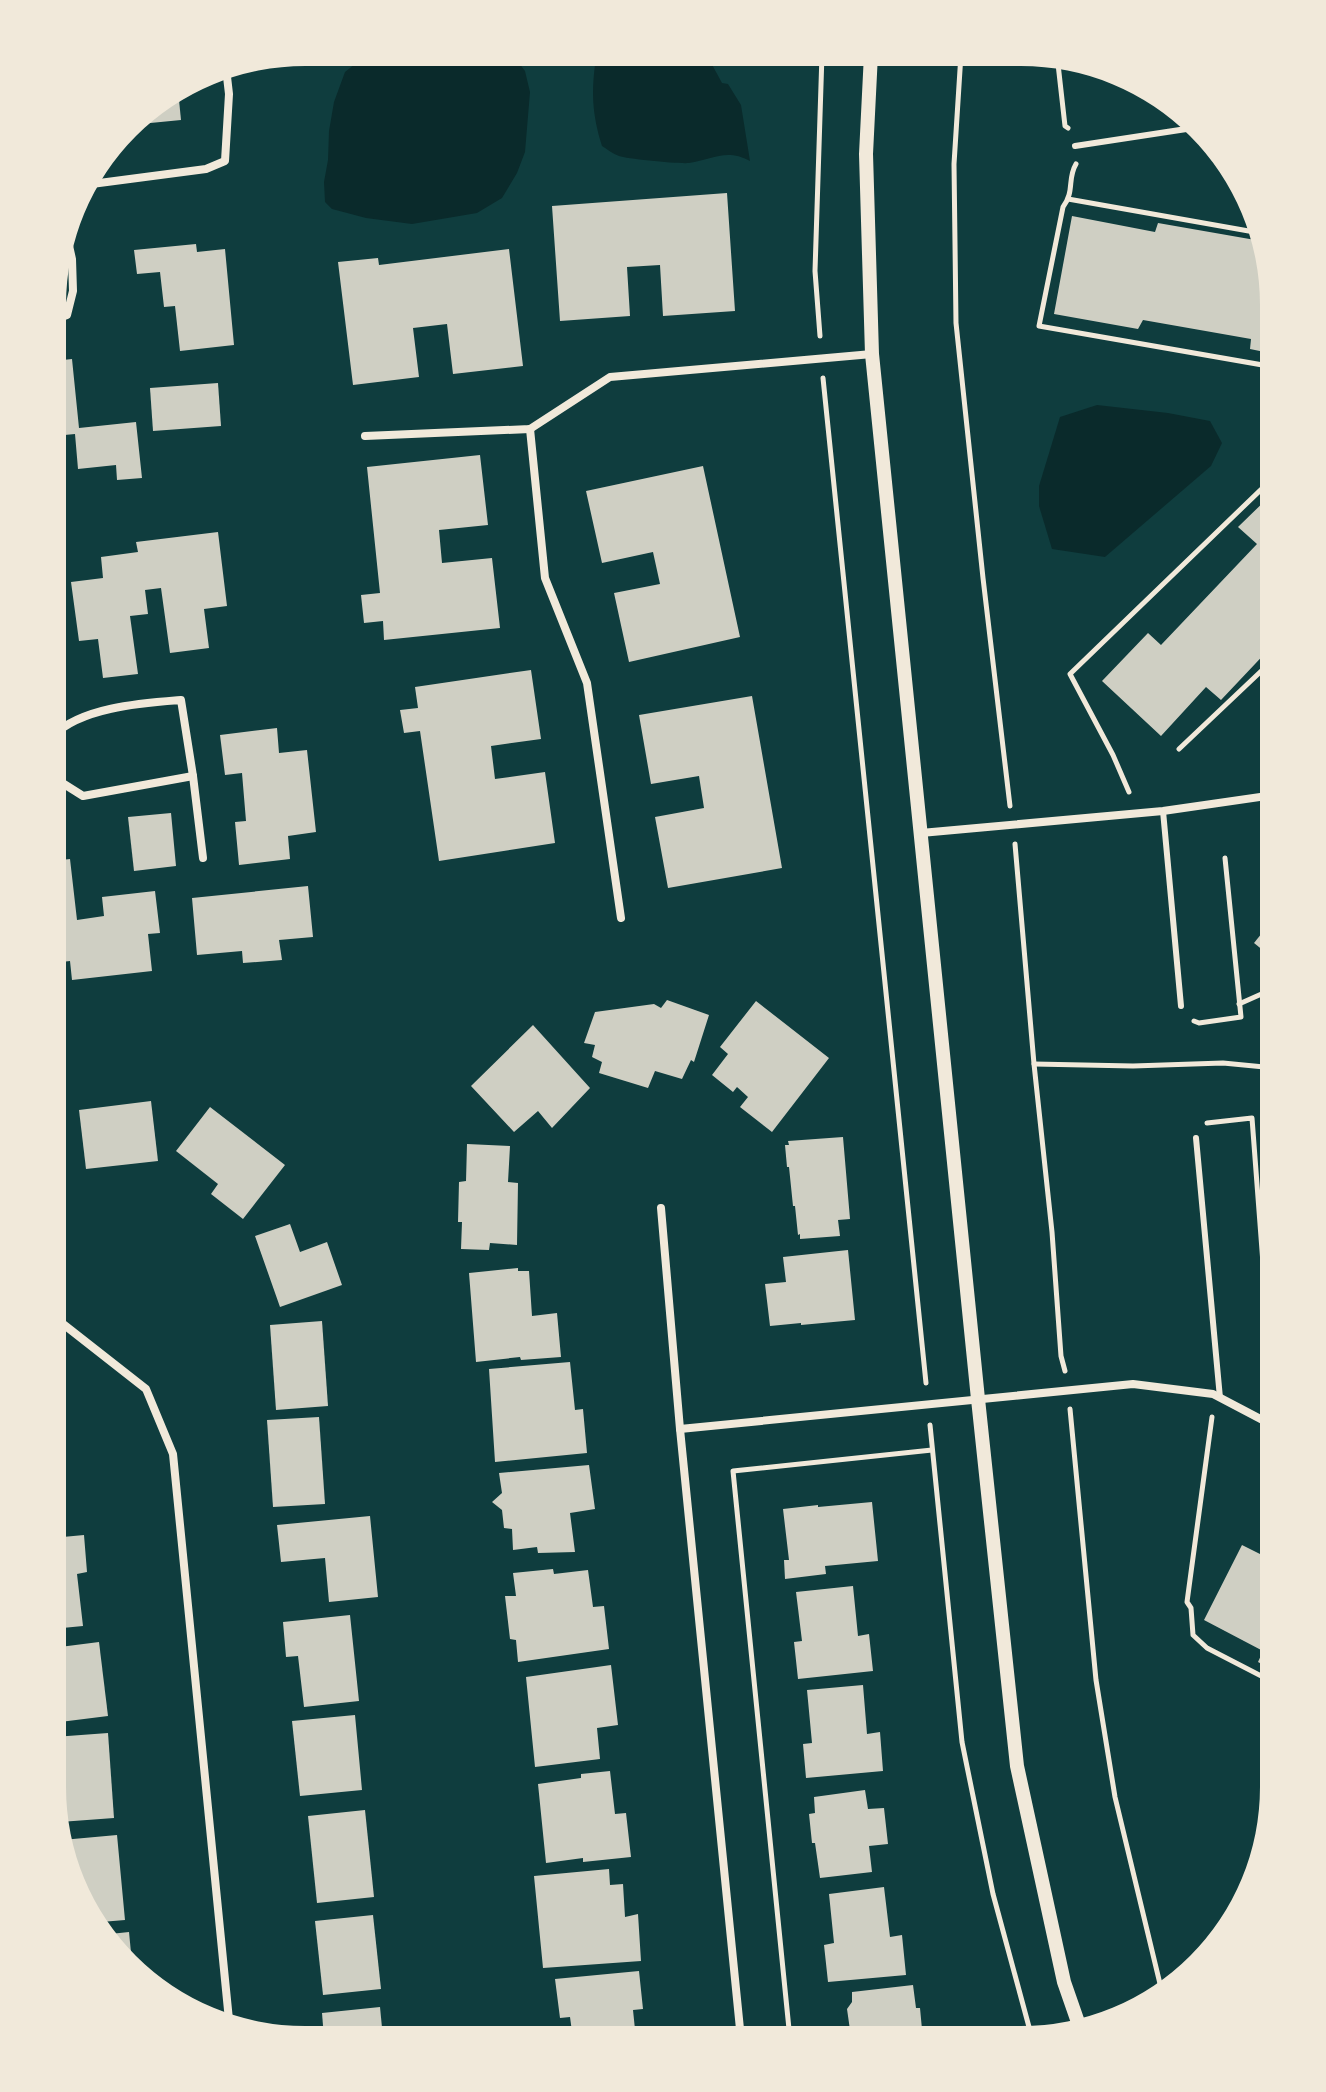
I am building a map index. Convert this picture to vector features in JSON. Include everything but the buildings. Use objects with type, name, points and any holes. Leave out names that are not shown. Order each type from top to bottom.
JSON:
[{"type":"street","points":[[870,66],[866,154],[872,354],[978,1399],[1017,1766],[1064,1982],[1077,2019]]},
{"type":"street","points":[[99,183],[206,169],[225,161],[227,79]]},
{"type":"street","points":[[66,315],[73,291],[71,256]]},
{"type":"street","points":[[365,436],[530,429],[610,377],[872,354]]},
{"type":"street","points":[[530,429],[545,578],[587,683],[621,918]]},
{"type":"street","points":[[66,725],[133,704],[181,700],[203,858]]},
{"type":"street","points":[[66,785],[83,796],[193,776]]},
{"type":"street","points":[[921,833],[1163,811],[1260,797]]},
{"type":"street","points":[[661,1208],[740,2026]]},
{"type":"street","points":[[66,1326],[146,1389],[173,1454],[228,2013]]},
{"type":"street","points":[[680,1429],[1133,1384],[1213,1394],[1259,1418]]},
{"type":"lane","points":[[1075,146],[1183,130]]},
{"type":"lane","points":[[1163,811],[1181,1006]]},
{"type":"lane","points":[[1196,1138],[1220,1398]]},
{"type":"path","points":[[819,333],[815,271],[822,66]]},
{"type":"path","points":[[960,66],[954,164],[956,323],[1008,790]]},
{"type":"path","points":[[1059,69],[1065,126],[1071,131],[1076,164],[1070,173],[1072,188],[1063,207],[1039,326],[1260,365]]},
{"type":"path","points":[[1068,199],[1248,231]]},
{"type":"path","points":[[823,379],[923,1353]]},
{"type":"path","points":[[1129,792],[1070,674],[1260,491]]},
{"type":"path","points":[[1179,749],[1260,672]]},
{"type":"path","points":[[1016,852],[1061,1356]]},
{"type":"path","points":[[1190,1019],[1199,1023],[1241,1017],[1225,858]]},
{"type":"path","points":[[1239,1004],[1260,995]]},
{"type":"path","points":[[1034,1064],[1133,1066],[1223,1063],[1259,1067]]},
{"type":"path","points":[[1203,1125],[1252,1118],[1259,1216]]},
{"type":"path","points":[[1070,1415],[1099,1695],[1115,1797],[1160,1982]]},
{"type":"path","points":[[1212,1419],[1187,1602],[1191,1608],[1193,1635],[1207,1648],[1259,1675]]},
{"type":"path","points":[[789,2026],[733,1471],[932,1450],[962,1742],[993,1894],[1029,2026]]},
{"type":"water","points":[[352,66],[521,66],[530,92],[525,152],[502,198],[477,213],[412,224],[366,218],[332,209],[325,202],[324,182],[334,102],[345,72]]},
{"type":"water","points":[[595,66],[713,66],[722,83],[728,84],[741,105],[750,161],[734,155],[689,163],[619,156],[602,146],[594,113]]},
{"type":"water","points":[[1097,405],[1210,421],[1222,443],[1211,466],[1105,557],[1052,549],[1039,506],[1039,486],[1060,417]]}]
